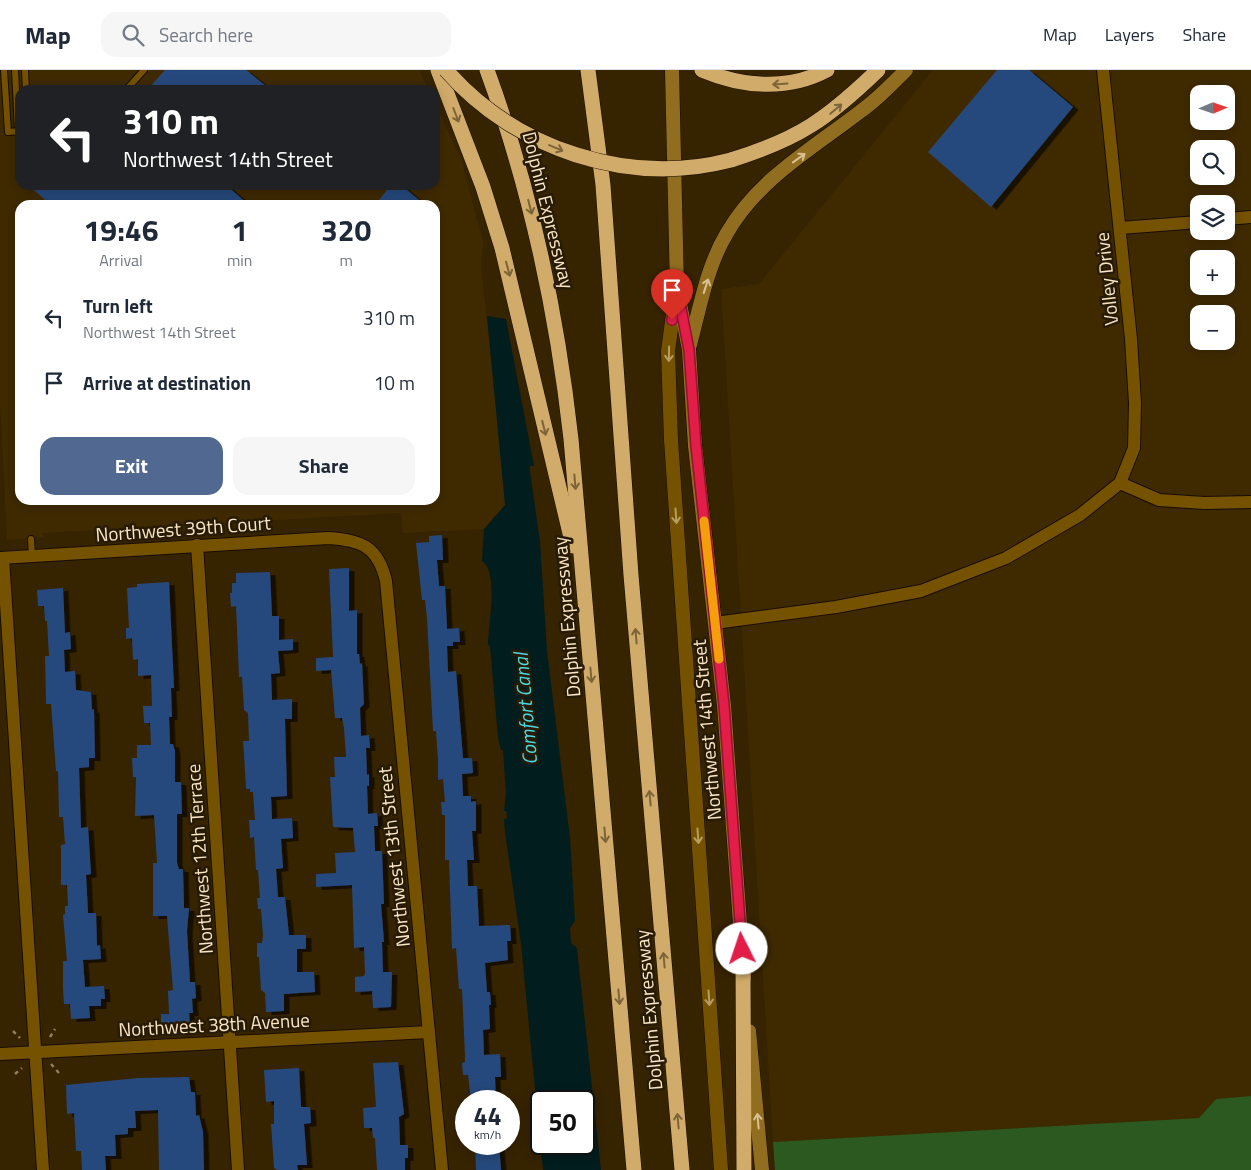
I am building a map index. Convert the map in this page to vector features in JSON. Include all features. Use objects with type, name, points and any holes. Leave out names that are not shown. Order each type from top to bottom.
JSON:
[{"type":"highway","points":[[438,70],[484,187],[502,248],[584,592]]},
{"type":"highway","points":[[446,70],[472,97],[498,117],[540,141],[573,154],[614,164],[652,168],[699,166],[731,160],[769,148],[802,132],[838,108],[878,70]]},
{"type":"highway","name":"Dolphin Expressway","points":[[487,70],[527,195],[556,329],[571,439],[634,1170]]},
{"type":"highway","name":"Dolphin Expressway","points":[[588,70],[603,184],[633,594],[682,1170]]},
{"type":"highway","points":[[702,70],[720,77],[750,84],[781,84],[804,80],[827,70]]},
{"type":"highway","points":[[743,968],[744,1170]]},
{"type":"main road","name":"Northwest 14th Street","points":[[672,70],[677,288],[689,350],[696,446],[724,705],[743,968],[762,1170]]},
{"type":"main road","points":[[689,350],[702,296],[719,248],[747,203],[761,187],[864,110],[906,70]]},
{"type":"street","name":"Volley Drive","points":[[1103,70],[1120,228],[1135,403],[1134,448],[1120,483]]},
{"type":"street","points":[[1235,218],[1251,217]]},
{"type":"street","points":[[1120,228],[1190,223]]},
{"type":"street","name":"Northwest 14th Street","points":[[677,288],[668,351],[671,440],[722,1170]]},
{"type":"street","points":[[715,623],[836,607],[921,591],[1006,558],[1080,515],[1120,483],[1159,500],[1204,503],[1251,502]]},
{"type":"street","name":"Northwest 39th Court","points":[[1,557],[328,538],[351,540],[367,546]]},
{"type":"street","name":"Northwest 12th Terrace","points":[[198,545],[238,1170]]},
{"type":"street","name":"Northwest 13th Street","points":[[367,546],[379,559],[386,581],[442,1170]]},
{"type":"street","points":[[1,557],[43,1170]]},
{"type":"street","name":"Northwest 38th Avenue","points":[[0,1054],[429,1032]]},
{"type":"lane","points":[[4,70],[8,132],[15,131]]},
{"type":"lane","points":[[15,70],[16,85]]},
{"type":"lane","points":[[25,70],[26,85]]},
{"type":"lane","points":[[130,85],[144,70]]},
{"type":"lane","points":[[31,539],[32,556]]},
{"type":"path","points":[[50,1037],[55,1029]]},
{"type":"path","points":[[13,1031],[20,1038]]},
{"type":"path","points":[[51,1064],[59,1073]]},
{"type":"path","points":[[15,1074],[22,1068]]},
{"type":"shaded area","points":[[0,70],[419,70],[426,85],[15,85],[15,190],[440,190],[440,114],[461,159],[483,242],[481,264],[505,496],[505,505],[484,529],[403,533],[401,513],[43,533],[43,537],[7,540],[0,402]]},
{"type":"shaded area","points":[[933,70],[1251,70],[1251,1096],[1216,1099],[1199,1118],[773,1142],[721,289],[759,284]]},
{"type":"green space","points":[[1251,1096],[1251,1170],[775,1170],[773,1142],[1199,1118],[1216,1099]]},
{"type":"water","name":"Comfort Canal","points":[[487,316],[506,319],[534,466],[530,466],[530,471],[540,542],[547,651],[570,838],[575,921],[570,928],[571,943],[577,948],[592,1090],[535,1090],[521,944],[505,832],[504,819],[507,818],[506,811],[504,811],[506,794],[503,750],[501,750],[498,738],[490,646],[488,645],[491,587],[487,567],[482,561],[484,529],[505,505]]},
{"type":"water","points":[[595,1114],[601,1170],[543,1170],[542,1155],[595,1155]]},
{"type":"building","points":[[165,70],[246,70],[265,85],[152,85]]},
{"type":"building","points":[[997,70],[1029,70],[1073,107],[991,207],[928,152]]},
{"type":"building","points":[[34,190],[232,190],[243,200],[45,200]]},
{"type":"building","points":[[387,190],[407,190],[419,200],[379,200]]},
{"type":"building","points":[[442,535],[443,560],[437,560],[439,586],[445,586],[447,629],[459,628],[460,642],[453,642],[453,646],[447,646],[448,672],[456,671],[463,758],[472,758],[473,773],[462,774],[463,796],[471,796],[471,802],[476,801],[476,831],[472,831],[474,860],[467,860],[468,886],[477,886],[479,926],[510,925],[511,941],[507,941],[508,960],[485,963],[487,992],[490,992],[491,1005],[489,1005],[490,1029],[483,1030],[484,1055],[500,1054],[501,1077],[495,1077],[496,1090],[470,1090],[468,1075],[463,1075],[462,1063],[465,1062],[465,1056],[462,989],[459,989],[456,948],[452,949],[449,860],[445,860],[445,815],[442,815],[441,802],[445,802],[443,779],[438,780],[436,731],[433,731],[427,618],[425,600],[422,600],[416,543],[429,542],[429,536]]},
{"type":"building","points":[[349,568],[349,611],[357,610],[357,654],[359,654],[360,664],[362,663],[364,704],[360,708],[361,736],[369,735],[370,748],[366,748],[367,775],[369,774],[369,786],[367,786],[368,814],[377,813],[378,826],[374,826],[375,851],[382,851],[384,904],[381,904],[384,942],[382,942],[383,972],[392,972],[391,1007],[373,1008],[372,991],[355,992],[355,977],[364,976],[365,973],[364,947],[354,948],[352,885],[316,887],[316,874],[336,873],[335,853],[355,852],[353,828],[333,827],[330,777],[335,777],[334,757],[346,757],[344,728],[342,718],[335,718],[331,670],[316,671],[316,658],[333,657],[329,569]]},
{"type":"building","points":[[270,572],[272,616],[279,616],[279,640],[293,639],[293,650],[278,651],[280,673],[271,674],[272,700],[292,699],[292,719],[285,719],[287,796],[271,797],[272,819],[292,818],[293,838],[281,839],[283,868],[276,869],[278,897],[285,897],[289,935],[306,935],[306,949],[297,949],[297,972],[314,972],[315,992],[284,994],[284,1011],[266,1012],[265,993],[261,990],[259,957],[257,957],[257,943],[262,943],[263,936],[261,909],[258,909],[257,898],[260,898],[254,837],[250,838],[249,820],[255,820],[253,792],[250,792],[250,789],[246,789],[243,741],[249,741],[248,713],[244,710],[242,677],[239,677],[236,606],[231,607],[230,593],[232,593],[232,583],[236,583],[236,573]]},
{"type":"building","points":[[169,582],[174,688],[171,688],[172,717],[169,717],[170,744],[173,744],[175,751],[175,782],[181,782],[182,814],[177,814],[177,863],[179,869],[183,869],[184,908],[189,908],[187,931],[190,982],[195,982],[196,998],[192,999],[193,1013],[189,1013],[190,1024],[161,1025],[161,1014],[169,1014],[168,991],[173,990],[167,916],[153,916],[153,863],[157,863],[154,815],[135,816],[136,777],[133,777],[132,758],[137,758],[137,745],[151,745],[150,723],[144,723],[143,706],[152,706],[151,675],[138,676],[138,659],[133,660],[132,638],[126,639],[126,628],[129,628],[127,588],[137,587],[137,584]]},
{"type":"building","points":[[63,588],[65,633],[70,632],[71,649],[64,650],[65,672],[75,671],[76,690],[91,692],[92,710],[94,709],[95,758],[89,758],[89,767],[79,768],[81,828],[88,827],[91,874],[86,875],[88,913],[96,913],[97,946],[100,945],[101,959],[83,960],[85,987],[104,986],[105,999],[101,999],[101,1006],[89,1006],[90,1018],[71,1019],[70,1004],[64,1004],[63,988],[63,961],[67,961],[63,915],[65,914],[65,906],[68,906],[67,885],[61,885],[61,845],[65,844],[63,817],[59,817],[58,771],[56,771],[51,704],[46,704],[45,656],[49,656],[47,621],[45,621],[44,606],[38,606],[37,590]]},
{"type":"building","points":[[398,1062],[404,1114],[399,1117],[400,1145],[408,1145],[408,1158],[405,1158],[405,1170],[377,1170],[375,1138],[373,1138],[372,1128],[364,1128],[363,1108],[376,1107],[373,1063]]},
{"type":"building","points":[[299,1068],[301,1107],[310,1107],[311,1123],[304,1124],[307,1165],[297,1165],[298,1170],[277,1170],[274,1168],[271,1124],[274,1124],[274,1101],[266,1102],[264,1070]]},
{"type":"building","points":[[189,1077],[191,1092],[195,1092],[196,1116],[199,1115],[203,1132],[204,1170],[159,1170],[158,1110],[135,1111],[136,1128],[128,1128],[128,1134],[115,1135],[116,1156],[105,1156],[106,1170],[82,1170],[81,1151],[76,1151],[74,1113],[67,1114],[66,1085],[138,1078]]},
{"type":"building","points":[[475,1155],[500,1155],[501,1170],[476,1170]]},
{"type":"slow traffic","points":[[704,521],[719,659]]},
{"type":"route","points":[[672,320],[677,288],[689,350],[693,421],[724,705],[742,949]]}]
